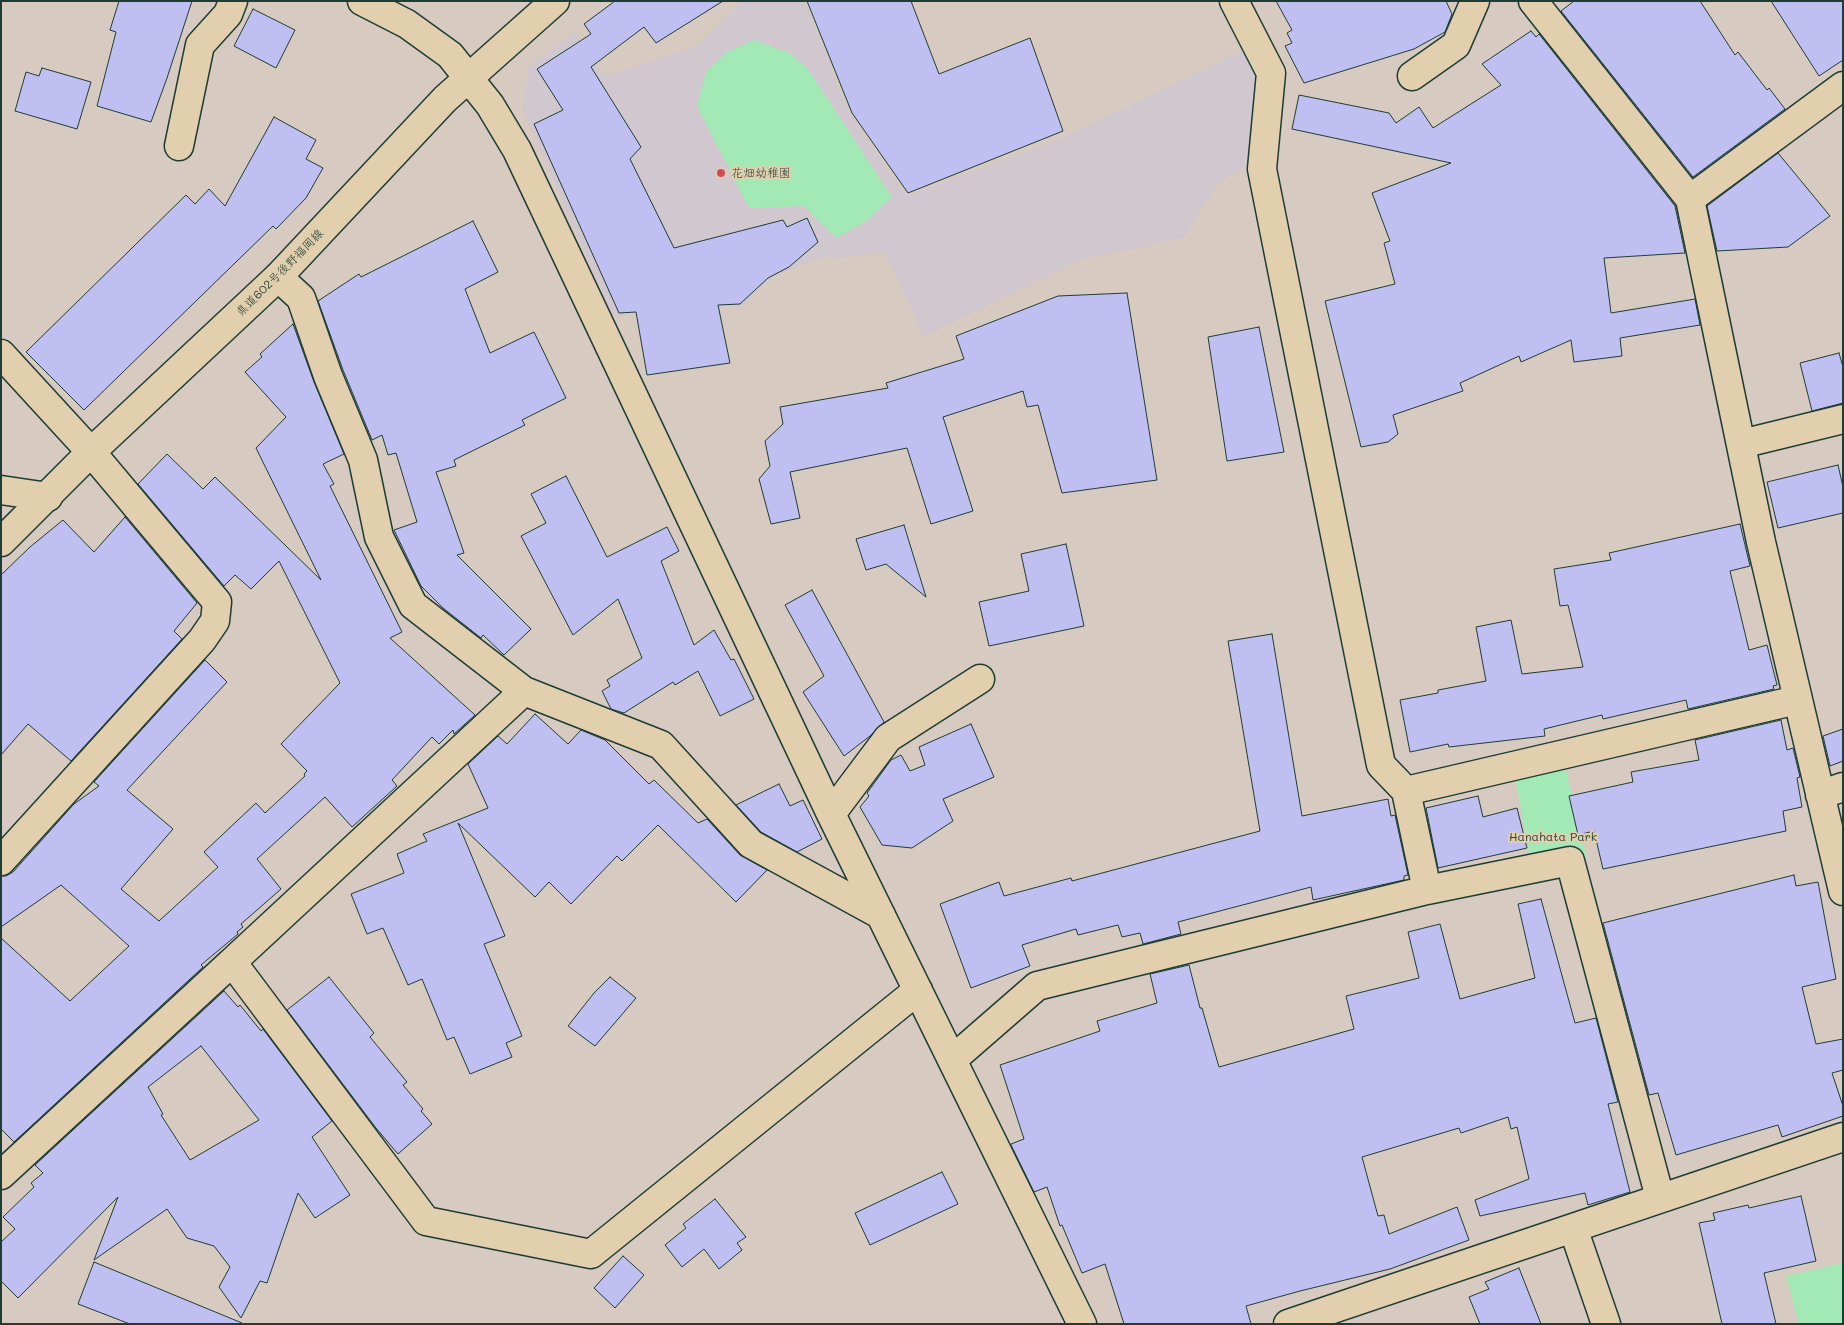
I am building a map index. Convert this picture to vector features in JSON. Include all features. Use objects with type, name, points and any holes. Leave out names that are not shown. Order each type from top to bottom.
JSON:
[{"type":"street","points":[[179,146],[200,45],[228,14],[233,1]]},
{"type":"street","points":[[362,1],[407,24],[450,56],[490,105],[517,150],[831,814],[1082,1324]]},
{"type":"street","name":"県道602号後野福岡線","points":[[1,542],[91,452],[278,277],[445,99],[555,1]]},
{"type":"street","points":[[1234,1],[1271,73],[1262,169],[1381,765],[1406,791],[1428,890]]},
{"type":"street","points":[[1412,76],[1456,45],[1475,1]]},
{"type":"street","points":[[1533,1],[1690,199],[1761,542],[1797,700],[1831,791],[1843,891]]},
{"type":"street","points":[[1690,199],[1843,86]]},
{"type":"street","points":[[278,277],[300,298],[328,376],[363,460],[379,538],[413,605],[524,691],[661,745],[751,844],[881,915]]},
{"type":"street","points":[[1,354],[91,452],[216,602],[215,622],[202,640],[1,861]]},
{"type":"street","points":[[1741,444],[1843,419]]},
{"type":"street","points":[[1,490],[48,497]]},
{"type":"street","points":[[831,814],[888,738],[980,679]]},
{"type":"street","points":[[1,1175],[524,691]]},
{"type":"street","points":[[1406,791],[1797,700]]},
{"type":"street","points":[[952,1060],[1037,986],[1428,890],[1570,861],[1660,1198]]},
{"type":"street","points":[[232,962],[426,1221],[591,1254],[918,990]]},
{"type":"street","points":[[1288,1324],[1843,1137]]},
{"type":"street","points":[[1572,1228],[1606,1324]]},
{"type":"shaded area","name":"花畑幼稚園","points":[[740,1],[805,1],[848,111],[907,196],[1063,138],[1243,51],[1263,71],[1253,162],[1217,184],[1183,238],[1080,260],[924,336],[885,253],[815,259],[769,280],[742,306],[612,315],[523,110],[529,67],[575,32],[604,77],[695,47],[741,4]]},
{"type":"green space","points":[[754,40],[789,53],[807,68],[892,197],[868,220],[836,238],[804,206],[749,208],[697,106],[706,72],[727,52]]},
{"type":"green space","name":"Hanahata Park","points":[[1562,754],[1587,858],[1532,869],[1513,766]]},
{"type":"green space","points":[[1843,1263],[1843,1324],[1799,1324],[1786,1276]]},
{"type":"building","points":[[119,1],[192,1],[151,122],[97,106],[116,32],[110,30]]},
{"type":"building","points":[[615,1],[723,1],[656,43],[644,27],[591,67],[641,147],[630,159],[674,248],[783,220],[787,227],[807,218],[818,242],[789,267],[768,278],[740,304],[718,305],[730,363],[647,375],[636,312],[619,313],[534,124],[563,110],[537,69],[591,34],[584,24]]},
{"type":"building","points":[[807,1],[911,1],[939,74],[1030,38],[1063,131],[908,193],[852,113]]},
{"type":"building","points":[[1276,1],[1446,1],[1452,14],[1445,32],[1414,49],[1304,83],[1285,46],[1292,43],[1287,33],[1292,30]]},
{"type":"building","points":[[1574,1],[1700,1],[1735,55],[1738,52],[1767,90],[1769,88],[1785,109],[1693,177],[1561,11]]},
{"type":"building","points":[[1771,1],[1843,1],[1843,60],[1819,76]]},
{"type":"building","points":[[253,9],[295,30],[276,68],[234,46]]},
{"type":"building","points":[[1531,31],[1536,37],[1539,34],[1675,206],[1685,253],[1604,258],[1611,313],[1695,299],[1700,325],[1620,338],[1622,356],[1574,362],[1571,340],[1521,362],[1519,356],[1460,383],[1463,391],[1393,415],[1398,434],[1388,442],[1361,447],[1325,301],[1395,284],[1384,243],[1390,241],[1372,193],[1451,163],[1292,129],[1299,95],[1389,113],[1396,123],[1419,107],[1433,128],[1501,85],[1482,64]]},
{"type":"building","points":[[42,68],[91,82],[77,129],[15,111],[26,72],[39,76]]},
{"type":"building","points":[[274,117],[316,140],[306,159],[323,168],[306,198],[276,229],[273,226],[84,410],[26,352],[186,195],[195,204],[209,189],[225,206]]},
{"type":"building","points":[[1778,153],[1830,216],[1788,247],[1717,251],[1707,206]]},
{"type":"building","points":[[473,221],[498,272],[465,289],[490,353],[534,332],[566,398],[522,420],[525,425],[454,460],[456,466],[436,472],[464,553],[457,555],[531,629],[504,655],[483,635],[481,638],[443,608],[421,586],[394,530],[417,522],[396,453],[388,455],[382,435],[372,440],[343,370],[318,301],[359,274],[361,277]]},
{"type":"building","points":[[1127,293],[1157,480],[1062,493],[1038,405],[1027,407],[1023,391],[943,417],[973,511],[931,524],[907,448],[790,472],[800,518],[771,524],[759,479],[770,466],[765,441],[783,424],[780,407],[888,388],[886,383],[964,359],[956,336],[1058,296]]},
{"type":"building","points":[[293,324],[314,382],[344,454],[323,464],[334,484],[330,486],[402,632],[390,638],[475,715],[454,734],[453,730],[439,744],[432,737],[392,780],[397,786],[352,827],[325,797],[257,859],[281,889],[241,924],[243,927],[237,932],[238,934],[201,965],[203,967],[14,1142],[1,1129],[1,938],[70,1001],[129,946],[61,885],[1,927],[1,876],[6,876],[13,872],[74,804],[99,786],[94,782],[205,660],[227,682],[127,790],[173,829],[121,889],[159,921],[218,867],[204,852],[256,803],[265,813],[305,776],[304,774],[307,771],[281,744],[340,683],[279,561],[251,589],[235,575],[224,586],[138,484],[167,454],[203,489],[215,477],[321,580],[256,448],[286,417],[245,372],[262,357],[260,354]]},
{"type":"building","points":[[1259,327],[1284,452],[1227,461],[1208,337]]},
{"type":"building","points":[[1839,353],[1843,367],[1843,403],[1812,411],[1800,363]]},
{"type":"building","points":[[1838,465],[1843,487],[1843,513],[1778,528],[1767,482]]},
{"type":"building","points":[[566,476],[607,557],[667,527],[679,551],[661,561],[694,645],[714,630],[731,660],[734,659],[754,699],[720,716],[698,671],[675,685],[673,682],[624,713],[611,709],[602,691],[610,686],[607,680],[642,658],[618,599],[573,635],[521,536],[546,523],[531,494]]},
{"type":"building","points":[[125,517],[197,603],[174,631],[182,639],[71,761],[28,724],[1,755],[1,575],[30,547],[63,520],[94,552]]},
{"type":"building","points":[[1740,524],[1750,566],[1730,571],[1749,650],[1767,645],[1777,685],[1773,686],[1774,689],[1688,709],[1686,700],[1603,719],[1602,715],[1544,729],[1545,736],[1449,747],[1448,744],[1410,752],[1400,700],[1438,693],[1438,690],[1486,681],[1476,627],[1511,620],[1522,674],[1583,667],[1568,605],[1560,606],[1554,569],[1611,560],[1609,553]]},
{"type":"building","points":[[904,525],[926,597],[886,564],[866,570],[856,539]]},
{"type":"building","points":[[1066,544],[1084,626],[989,646],[979,602],[1029,591],[1021,554]]},
{"type":"building","points":[[812,590],[884,722],[870,736],[844,756],[803,692],[824,676],[785,605]]},
{"type":"building","points":[[1272,634],[1302,816],[1388,799],[1391,816],[1395,815],[1408,875],[1404,876],[1404,880],[1313,900],[1311,887],[1178,922],[1181,934],[1143,944],[1140,933],[1122,937],[1118,925],[1078,935],[1076,929],[1022,945],[1030,966],[971,988],[940,904],[999,882],[1004,896],[1071,878],[1072,881],[1260,831],[1228,641]]},
{"type":"building","points":[[535,714],[568,744],[581,730],[605,740],[649,784],[654,780],[698,823],[707,819],[740,855],[767,870],[736,902],[658,825],[622,861],[617,856],[571,904],[549,882],[535,897],[458,823],[505,936],[484,944],[522,1036],[506,1043],[512,1057],[470,1074],[454,1037],[447,1040],[422,979],[408,985],[383,928],[367,934],[351,894],[404,873],[397,854],[427,841],[423,834],[488,808],[468,764],[498,736],[507,744]]},
{"type":"building","points":[[1781,720],[1787,750],[1793,748],[1800,777],[1797,778],[1802,807],[1783,811],[1786,831],[1603,869],[1594,831],[1578,835],[1569,796],[1633,782],[1631,772],[1699,760],[1695,740]]},
{"type":"building","points":[[971,724],[994,777],[943,799],[953,821],[912,848],[882,845],[860,807],[869,796],[867,793],[891,760],[901,755],[910,771],[925,765],[919,747]]},
{"type":"building","points":[[1843,729],[1843,761],[1830,766],[1823,736]]},
{"type":"building","points":[[779,784],[790,806],[803,800],[822,839],[797,852],[761,832],[736,805]]},
{"type":"building","points":[[1478,796],[1483,817],[1517,808],[1527,848],[1438,868],[1426,808]]},
{"type":"building","points":[[1794,875],[1796,886],[1818,882],[1836,979],[1802,987],[1816,1044],[1843,1039],[1843,1070],[1832,1073],[1843,1106],[1843,1116],[1782,1137],[1778,1125],[1676,1155],[1658,1093],[1649,1095],[1603,923]]},
{"type":"building","points":[[1541,899],[1575,1023],[1596,1018],[1618,1102],[1608,1104],[1630,1192],[1588,1205],[1585,1193],[1480,1216],[1475,1200],[1529,1179],[1517,1127],[1511,1129],[1508,1117],[1461,1133],[1459,1128],[1362,1157],[1378,1216],[1384,1215],[1389,1234],[1457,1207],[1469,1240],[1390,1269],[1246,1306],[1251,1324],[1124,1324],[1105,1264],[1082,1273],[1062,1225],[1060,1226],[1047,1187],[1034,1192],[1011,1145],[1024,1139],[1000,1065],[1100,1031],[1097,1021],[1157,1003],[1150,974],[1189,965],[1200,1008],[1202,1008],[1219,1067],[1354,1029],[1346,996],[1419,978],[1408,932],[1440,924],[1460,999],[1535,978],[1518,904]]},
{"type":"building","points":[[329,977],[374,1033],[370,1037],[407,1082],[403,1085],[423,1109],[421,1111],[432,1124],[398,1154],[376,1128],[287,1010]]},
{"type":"building","points":[[610,977],[636,998],[595,1046],[568,1026],[594,993]]},
{"type":"building","points":[[224,991],[238,1007],[240,1005],[261,1031],[263,1029],[332,1121],[312,1137],[350,1195],[315,1218],[298,1193],[267,1283],[260,1281],[241,1318],[219,1287],[230,1267],[214,1246],[187,1238],[167,1209],[94,1260],[118,1197],[18,1298],[1,1281],[1,1242],[15,1229],[3,1217],[34,1187],[31,1183],[43,1173],[35,1165]],"holes":[[[201,1046],[259,1120],[190,1160],[161,1115],[163,1114],[148,1087]]]},
{"type":"building","points":[[942,1172],[958,1204],[870,1245],[855,1213]]},
{"type":"building","points":[[1801,1196],[1816,1261],[1764,1273],[1776,1324],[1722,1324],[1699,1223],[1715,1220],[1713,1213],[1748,1205],[1749,1208]]},
{"type":"building","points":[[715,1199],[746,1237],[737,1243],[742,1250],[719,1269],[704,1249],[682,1267],[665,1245],[686,1228],[683,1224]]},
{"type":"building","points":[[623,1256],[644,1275],[615,1308],[594,1288]]},
{"type":"building","points":[[94,1262],[242,1324],[130,1324],[78,1304]]},
{"type":"building","points":[[1519,1268],[1541,1324],[1480,1324],[1469,1297],[1489,1289],[1485,1282]]},
{"type":"place","name":"花畑幼稚園","points":[[721,173]]}]
